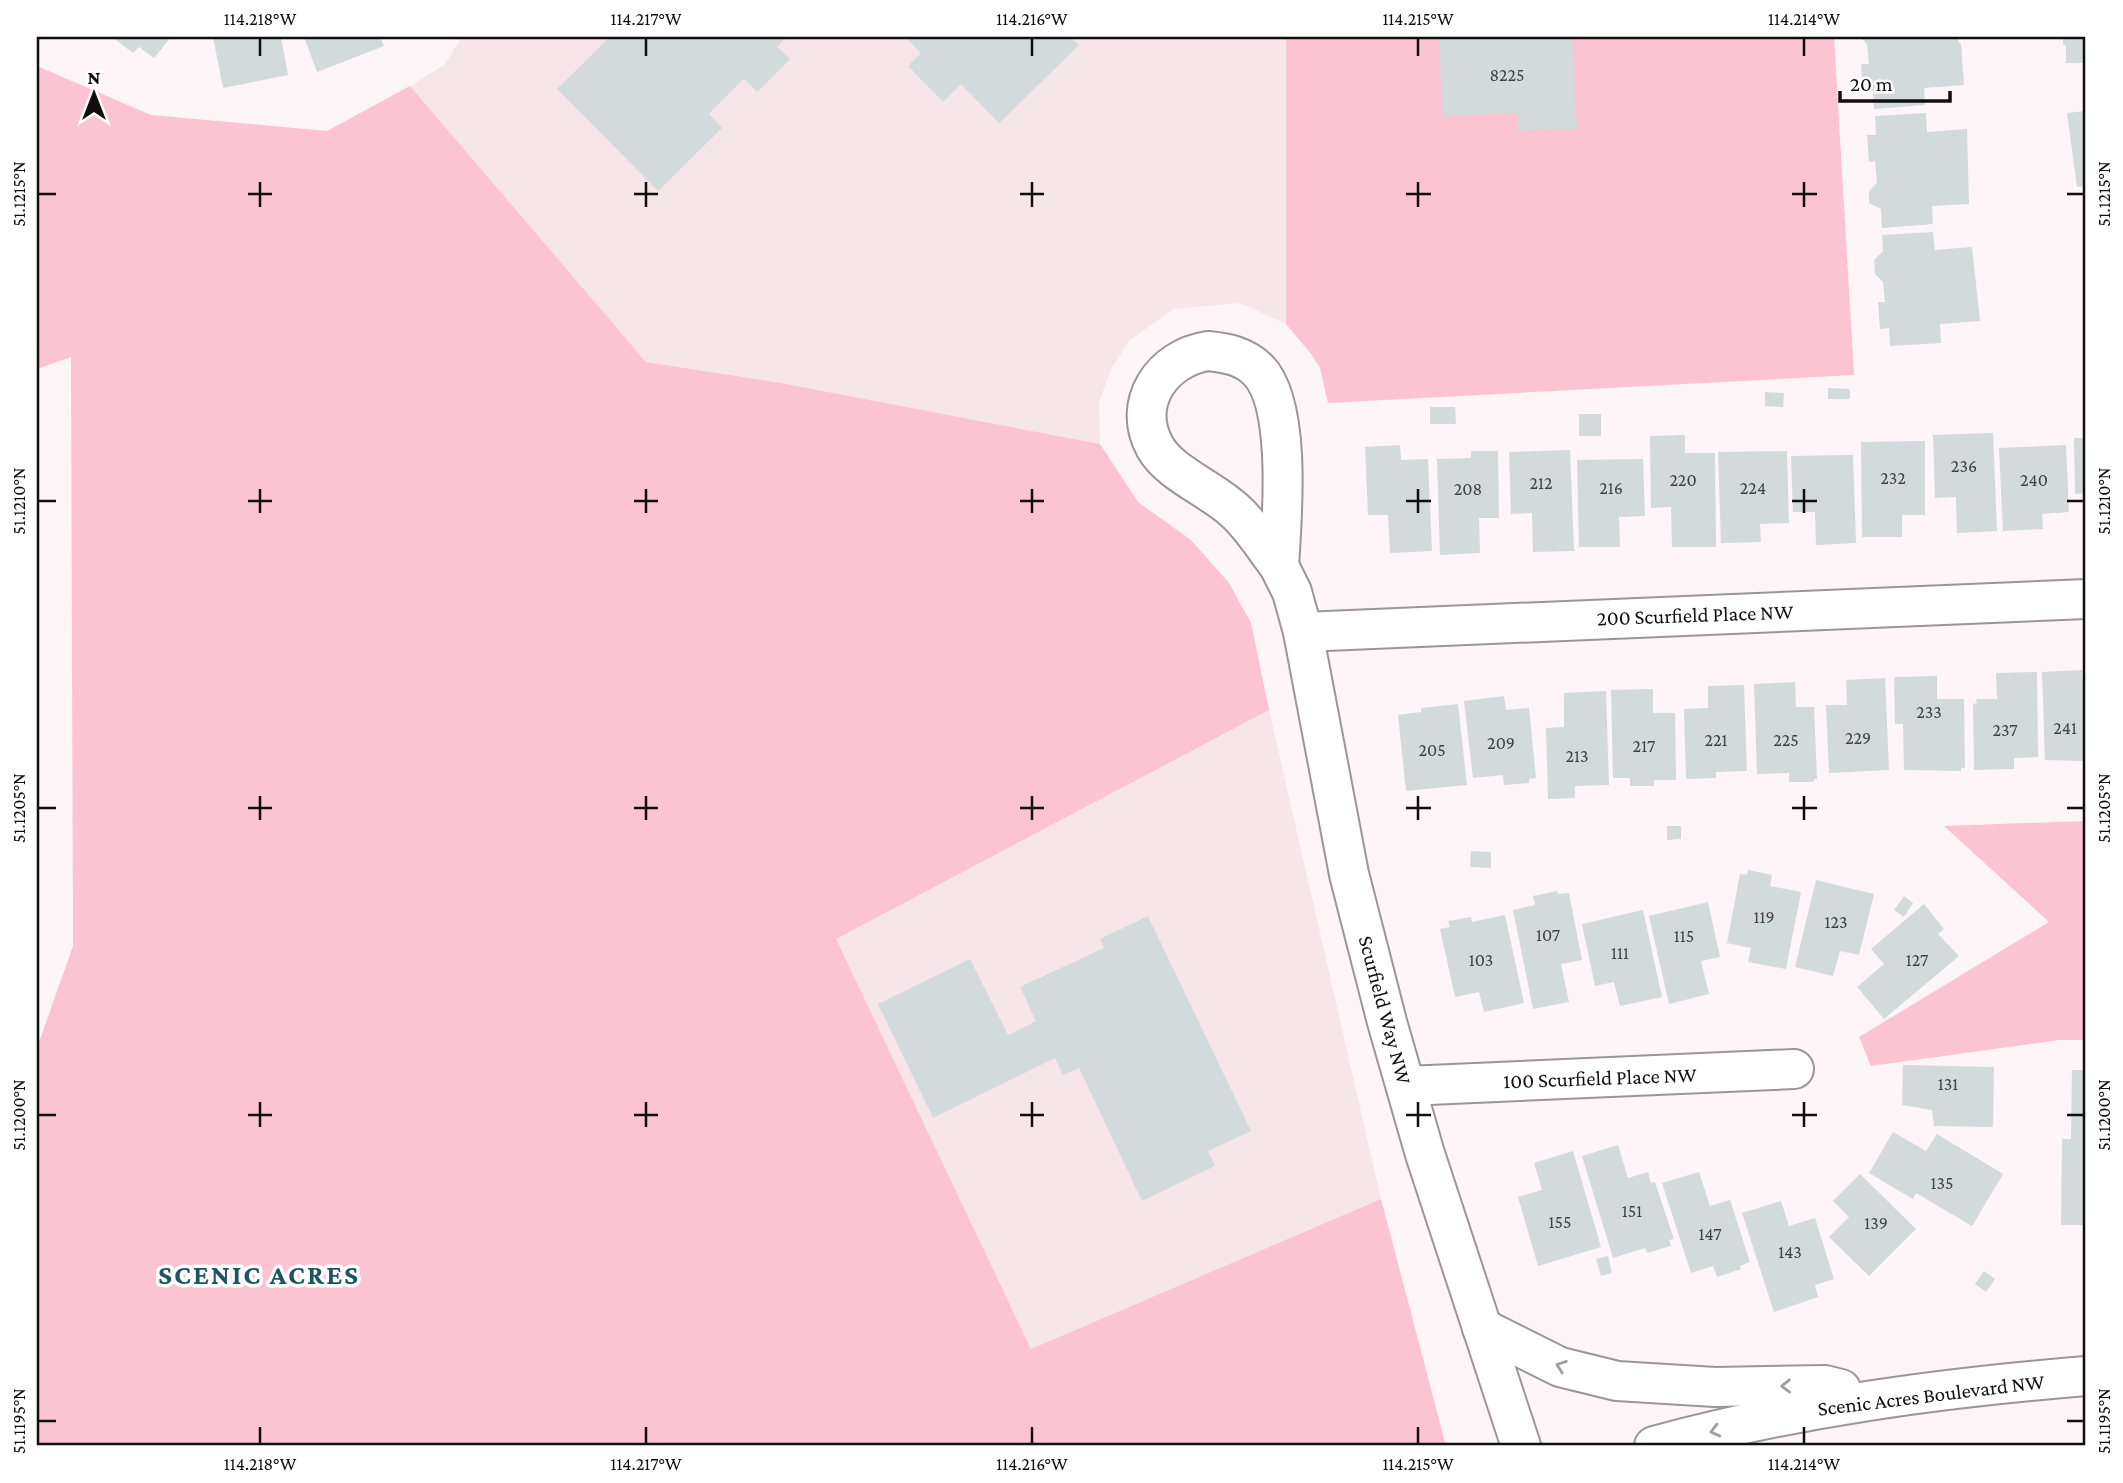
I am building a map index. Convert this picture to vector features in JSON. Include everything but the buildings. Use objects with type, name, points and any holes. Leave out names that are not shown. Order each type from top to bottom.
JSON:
[{"type":"street","name":"Scurfield Way NW","points":[[1279,566],[1284,475],[1275,401],[1269,384],[1258,370],[1243,359],[1226,353],[1208,351],[1182,358],[1161,376],[1149,400],[1148,424],[1155,447],[1165,460],[1238,513],[1279,566],[1292,592],[1303,632],[1349,874],[1387,1022],[1424,1154],[1521,1446]]},
{"type":"street","name":"200 Scurfield Place NW","points":[[1303,632],[2086,599]]},
{"type":"street","name":"100 Scurfield Place NW","points":[[1406,1086],[1794,1069]]},
{"type":"street","points":[[1482,1328],[1560,1367],[1617,1381],[1715,1387],[1825,1385],[1877,1398]]},
{"type":"street","name":"Scenic Acres Boulevard NW","points":[[1654,1446],[1779,1415],[1877,1398],[2086,1376]]},
{"type":"shaded area","points":[[462,37],[1286,37],[1286,324],[1240,303],[1173,309],[1129,341],[1111,369],[1099,402],[1100,444],[781,383],[646,362],[410,86],[445,64]]},
{"type":"shaded area","points":[[1286,37],[1834,37],[1854,375],[1328,403],[1320,368],[1286,324]]},
{"type":"shaded area","points":[[37,66],[151,115],[327,131],[410,86],[646,362],[781,383],[1100,444],[1138,502],[1191,540],[1229,583],[1251,623],[1269,710],[836,939],[1031,1349],[1381,1199],[1446,1446],[37,1446],[37,1048],[73,946],[71,357],[37,369]]},
{"type":"shaded area","points":[[1269,710],[1381,1199],[1031,1349],[835,939]]},
{"type":"shaded area","points":[[2086,821],[2086,1040],[2059,1040],[1871,1066],[1859,1037],[2049,922],[1944,826]]},
{"type":"district","name":"SCENIC ACRES","points":[[259,1274]]}]
